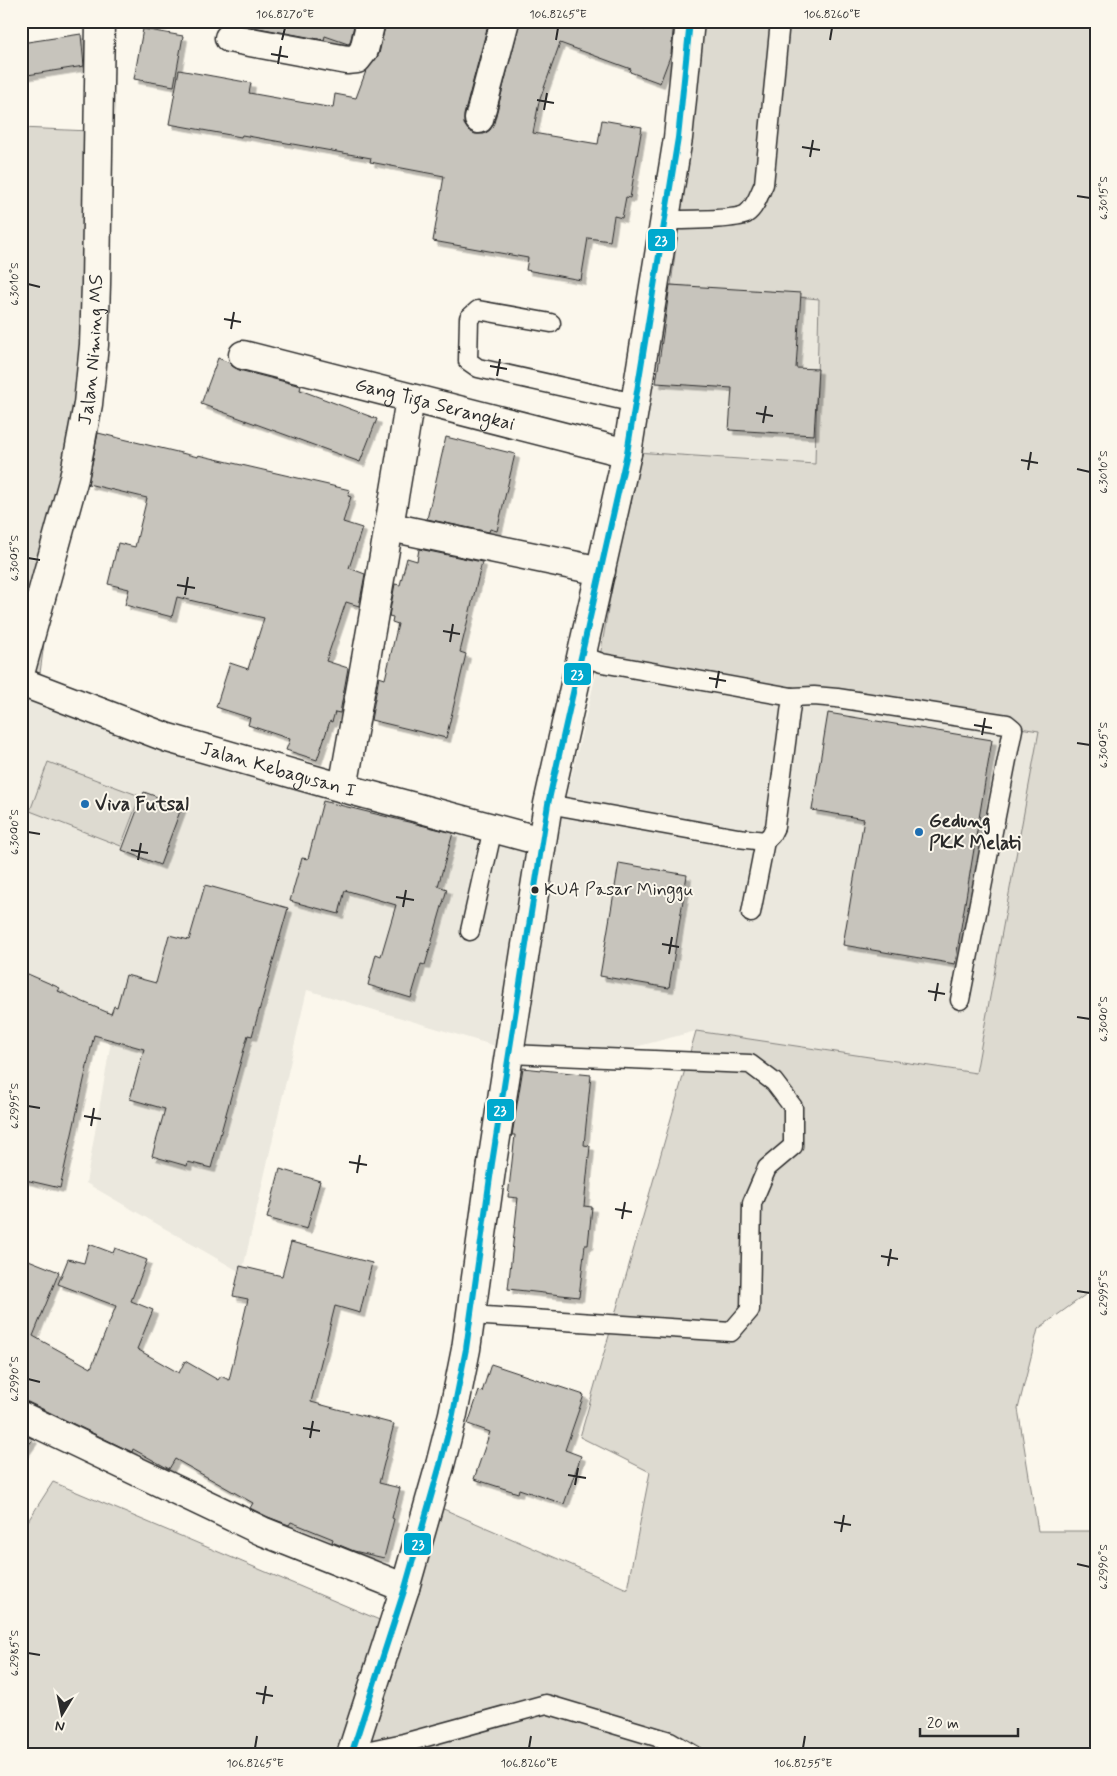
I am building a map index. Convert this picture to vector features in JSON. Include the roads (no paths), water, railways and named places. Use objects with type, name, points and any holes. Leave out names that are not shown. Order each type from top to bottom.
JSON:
[{"type":"street","name":"Jalan Niming MS","points":[[21,670],[74,478],[88,404],[94,345],[96,284],[100,21]]},
{"type":"street","points":[[229,38],[347,60],[357,59],[364,50],[371,21]]},
{"type":"street","points":[[479,119],[505,21]]},
{"type":"street","points":[[351,1754],[405,1588],[452,1414],[466,1349],[548,804],[627,453],[678,138],[690,21]]},
{"type":"street","name":"Gang Tiga Serangkai","points":[[243,355],[627,453]]},
{"type":"street","points":[[343,788],[380,572],[390,527],[410,398]]},
{"type":"street","points":[[390,527],[601,571]]},
{"type":"street","name":"Jalan Kebagusan I","points":[[21,682],[168,738],[542,842]]},
{"type":"street","points":[[21,1416],[262,1531],[405,1588]]},
{"type":"lane","points":[[665,220],[715,219],[745,215],[755,204],[764,184],[780,21]]},
{"type":"lane","points":[[551,323],[478,310],[469,318],[468,361],[478,368],[635,403]]},
{"type":"lane","points":[[582,656],[602,663],[792,697],[814,696],[846,700],[1007,724],[1013,729],[960,1000]]},
{"type":"lane","points":[[751,913],[765,841],[775,827],[792,697]]},
{"type":"lane","points":[[548,804],[738,838],[765,841]]},
{"type":"lane","points":[[470,931],[494,828]]},
{"type":"lane","points":[[471,1315],[731,1332],[750,1310],[752,1203],[767,1168],[793,1146],[793,1107],[774,1082],[750,1064],[509,1054]]},
{"type":"lane","points":[[351,1754],[404,1743],[546,1704],[670,1741],[694,1755]]},
{"type":"place","name":"Viva Futsal","points":[[85,804]]},
{"type":"place","name":"Gedung PKK Melati","points":[[919,832]]},
{"type":"place","name":"KUA Pasar Minggu","points":[[535,890]]}]
